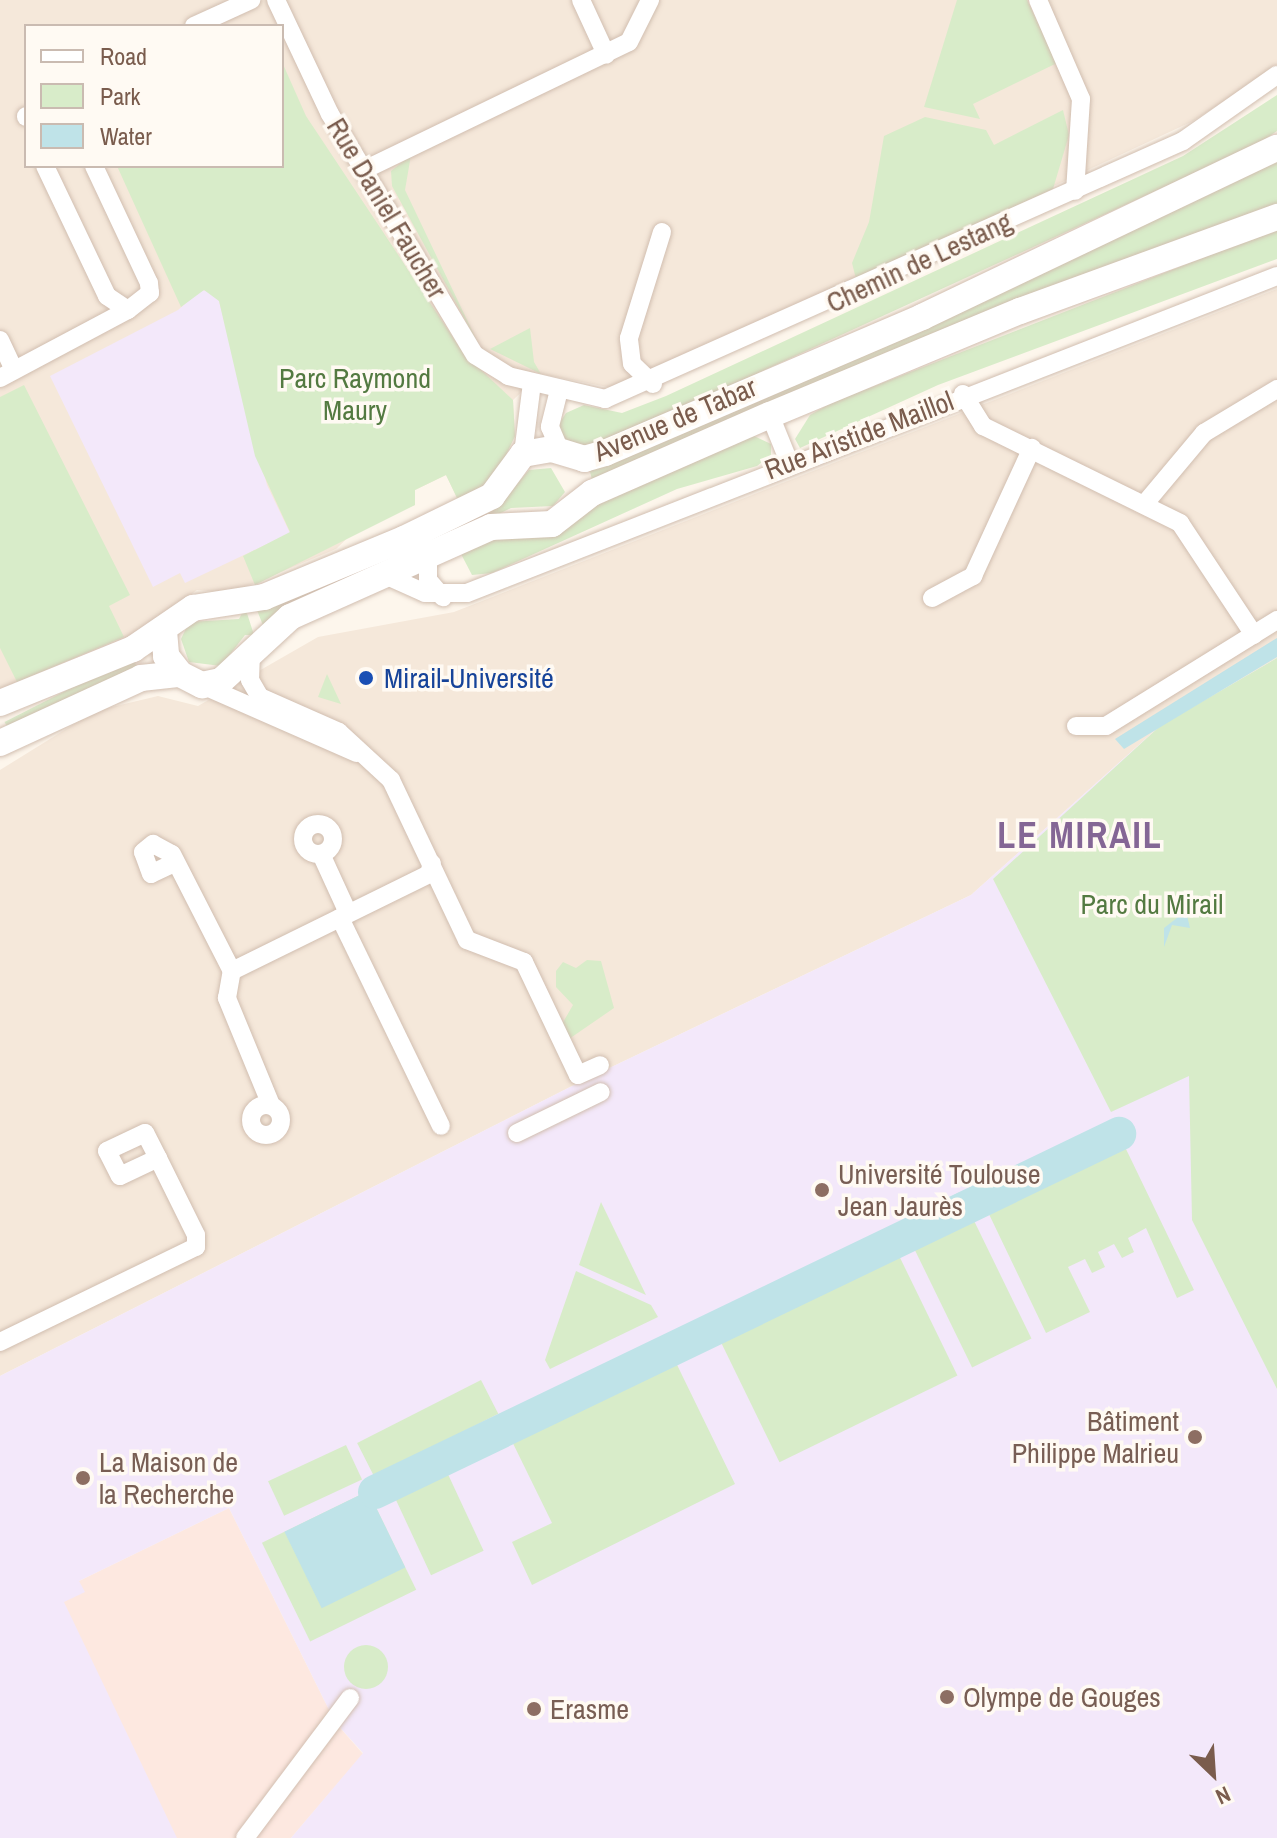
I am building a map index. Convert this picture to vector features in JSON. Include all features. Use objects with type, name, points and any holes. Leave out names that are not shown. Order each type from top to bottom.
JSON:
[{"type":"main road","name":"Avenue de Tabar","points":[[523,454],[565,456],[605,453],[922,317],[1277,148]]},
{"type":"main road","name":"Avenue de Tabar","points":[[0,743],[141,678],[191,680],[232,675],[251,652],[290,617],[491,527],[552,524],[573,507],[770,415],[1020,311],[1277,217]]},
{"type":"main road","points":[[0,702],[164,631],[193,608],[264,597],[480,502],[523,454]]},
{"type":"main road","points":[[565,456],[581,485],[573,507]]},
{"type":"main road","points":[[164,631],[166,656],[191,680]]},
{"type":"street","points":[[198,24],[251,0]]},
{"type":"street","name":"Rue Daniel Faucher","points":[[276,0],[364,170],[475,355],[493,370],[545,387]]},
{"type":"street","points":[[581,0],[606,54]]},
{"type":"street","points":[[364,170],[606,54],[638,35],[650,0]]},
{"type":"street","points":[[1038,0],[1081,99],[1075,191]]},
{"type":"street","name":"Chemin de Lestang","points":[[545,387],[617,398],[653,384],[1183,141],[1277,75]]},
{"type":"street","points":[[46,168],[107,296],[128,310]]},
{"type":"street","points":[[0,340],[7,374],[128,310],[150,293],[149,283],[95,168]]},
{"type":"street","points":[[653,384],[632,364],[629,338],[662,232]]},
{"type":"street","name":"Rue Aristide Maillol","points":[[443,597],[963,394],[1277,276]]},
{"type":"street","points":[[545,387],[550,427],[565,456]]},
{"type":"street","points":[[523,454],[545,387]]},
{"type":"street","points":[[1147,501],[1204,433],[1277,389]]},
{"type":"street","points":[[963,394],[983,426],[1147,501],[1191,533],[1254,635]]},
{"type":"street","points":[[770,415],[789,462]]},
{"type":"street","points":[[932,598],[973,576],[1032,448]]},
{"type":"street","points":[[428,556],[424,572],[443,597]]},
{"type":"street","points":[[385,575],[443,597]]},
{"type":"street","points":[[1076,726],[1106,726],[1277,620]]},
{"type":"street","points":[[251,652],[250,680],[260,697],[339,732],[366,755],[403,796],[467,940],[524,962],[578,1075],[600,1065]]},
{"type":"street","points":[[191,680],[366,755]]},
{"type":"street","points":[[321,854],[344,916],[441,1126]]},
{"type":"street","points":[[232,971],[429,874],[432,863]]},
{"type":"street","points":[[172,864],[232,971],[227,998],[271,1105]]},
{"type":"street","points":[[517,1133],[601,1092]]},
{"type":"street","points":[[0,1342],[196,1247],[158,1158]]},
{"type":"street","points":[[245,1838],[350,1698]]},
{"type":"shaded area","points":[[0,0],[1277,0],[1277,67],[1193,121],[618,389],[541,374],[513,400],[515,436],[457,498],[446,475],[415,490],[415,505],[360,526],[336,549],[231,593],[197,590],[125,641],[0,691]]},
{"type":"shaded area","points":[[1277,289],[1277,658],[1160,726],[971,895],[576,1084],[0,1376],[0,770],[95,711],[158,696],[198,706],[318,637],[454,612]]},
{"type":"shaded area","points":[[210,290],[219,301],[267,485],[290,533],[185,583],[180,573],[153,587],[50,376],[178,310],[200,291]]},
{"type":"shaded area","name":"Université Toulouse Jean Jaurès","points":[[1277,658],[1277,1838],[291,1838],[363,1753],[335,1722],[229,1508],[79,1581],[85,1592],[64,1602],[177,1838],[0,1838],[0,1376],[576,1084],[971,895],[1160,726]]},
{"type":"shaded area","points":[[229,1508],[335,1722],[363,1754],[291,1838],[0,1838],[0,1751],[64,1601],[79,1581]]},
{"type":"green space","points":[[957,0],[1027,0],[1057,63],[973,104],[980,119],[924,107]]},
{"type":"green space","name":"Parc Raymond Maury","points":[[284,66],[306,116],[464,354],[513,400],[515,436],[495,479],[468,496],[457,498],[446,475],[415,490],[415,505],[255,585],[243,556],[290,532],[255,456],[219,301],[204,290],[181,307],[118,168],[284,168]]},
{"type":"green space","points":[[1277,95],[1277,131],[1258,144],[597,447],[565,445],[557,427],[566,413],[584,405],[622,413],[666,396],[1183,156]]},
{"type":"green space","points":[[1063,110],[1069,135],[1053,189],[856,279],[852,263],[869,222],[884,136],[925,117],[986,130],[994,145]]},
{"type":"green space","points":[[411,155],[405,190],[479,345],[392,186],[391,171]]},
{"type":"green space","points":[[1277,162],[1277,208],[592,480],[589,467]]},
{"type":"green space","points":[[1277,229],[1277,259],[938,385],[800,448],[795,439],[810,415],[831,403]]},
{"type":"green space","points":[[530,328],[534,362],[541,374],[490,349]]},
{"type":"green space","points":[[24,385],[130,595],[109,606],[124,637],[17,682],[0,648],[0,397]]},
{"type":"green space","points":[[752,435],[771,444],[771,455],[757,466],[677,489],[492,573],[472,575],[461,554],[492,539],[559,535],[595,501]]},
{"type":"green space","points":[[551,468],[565,492],[553,506],[511,508],[264,628],[255,605],[499,505],[529,470]]},
{"type":"green space","points":[[245,607],[254,635],[245,635],[221,666],[189,662],[181,639],[189,622],[239,619]]},
{"type":"green space","points":[[132,657],[140,673],[13,738],[5,722]]},
{"type":"green space","name":"Parc du Mirail","points":[[1277,658],[1277,1389],[1192,1220],[1189,1076],[1111,1112],[993,879],[1160,726]]},
{"type":"green space","points":[[327,674],[341,704],[318,697]]},
{"type":"green space","points":[[587,960],[601,961],[614,1008],[569,1039],[562,1024],[573,1005],[556,987],[556,971],[563,962],[576,968]]},
{"type":"green space","points":[[1112,1120],[1194,1290],[1177,1298],[1146,1228],[1128,1238],[1134,1252],[1122,1258],[1114,1244],[1098,1252],[1105,1267],[1092,1273],[1085,1259],[1068,1267],[1090,1312],[1046,1333],[975,1185]]},
{"type":"green space","points":[[960,1192],[1031,1339],[972,1367],[901,1221]]},
{"type":"green space","points":[[601,1202],[646,1295],[579,1265]]},
{"type":"green space","points":[[886,1229],[957,1376],[779,1462],[708,1316]]},
{"type":"green space","points":[[576,1271],[651,1305],[658,1317],[550,1369],[545,1360]]},
{"type":"green space","points":[[663,1336],[735,1484],[532,1585],[512,1542],[552,1523],[504,1425],[526,1414],[532,1399]]},
{"type":"green space","points":[[481,1380],[498,1414],[374,1477],[357,1443]]},
{"type":"green space","points":[[346,1445],[362,1479],[284,1516],[268,1481]]},
{"type":"green space","points":[[446,1470],[484,1551],[431,1575],[393,1495]]},
{"type":"green space","points":[[368,1491],[416,1590],[310,1642],[262,1543]]},
{"type":"green space","points":[[366,1645],[382,1651],[388,1667],[382,1683],[366,1689],[350,1683],[344,1667],[350,1651]]},
{"type":"water","points":[[1277,638],[1277,657],[1124,749],[1115,739]]},
{"type":"water","points":[[1186,911],[1190,928],[1172,925],[1164,947],[1164,928]]},
{"type":"water","points":[[368,1491],[405,1567],[322,1608],[284,1532]]},
{"type":"waterway","points":[[375,1492],[1119,1134]]},
{"type":"place","name":"Mirail-Université","points":[[366,678]]},
{"type":"place","name":"Université Toulouse Jean Jaurès","points":[[822,1190]]},
{"type":"place","name":"Bâtiment Philippe Malrieu","points":[[1195,1437]]},
{"type":"place","name":"La Maison de la Recherche","points":[[83,1478]]},
{"type":"place","name":"Olympe de Gouges","points":[[947,1697]]},
{"type":"place","name":"Erasme","points":[[534,1709]]},
{"type":"district","name":"LE MIRAIL","points":[[1080,836]]}]
